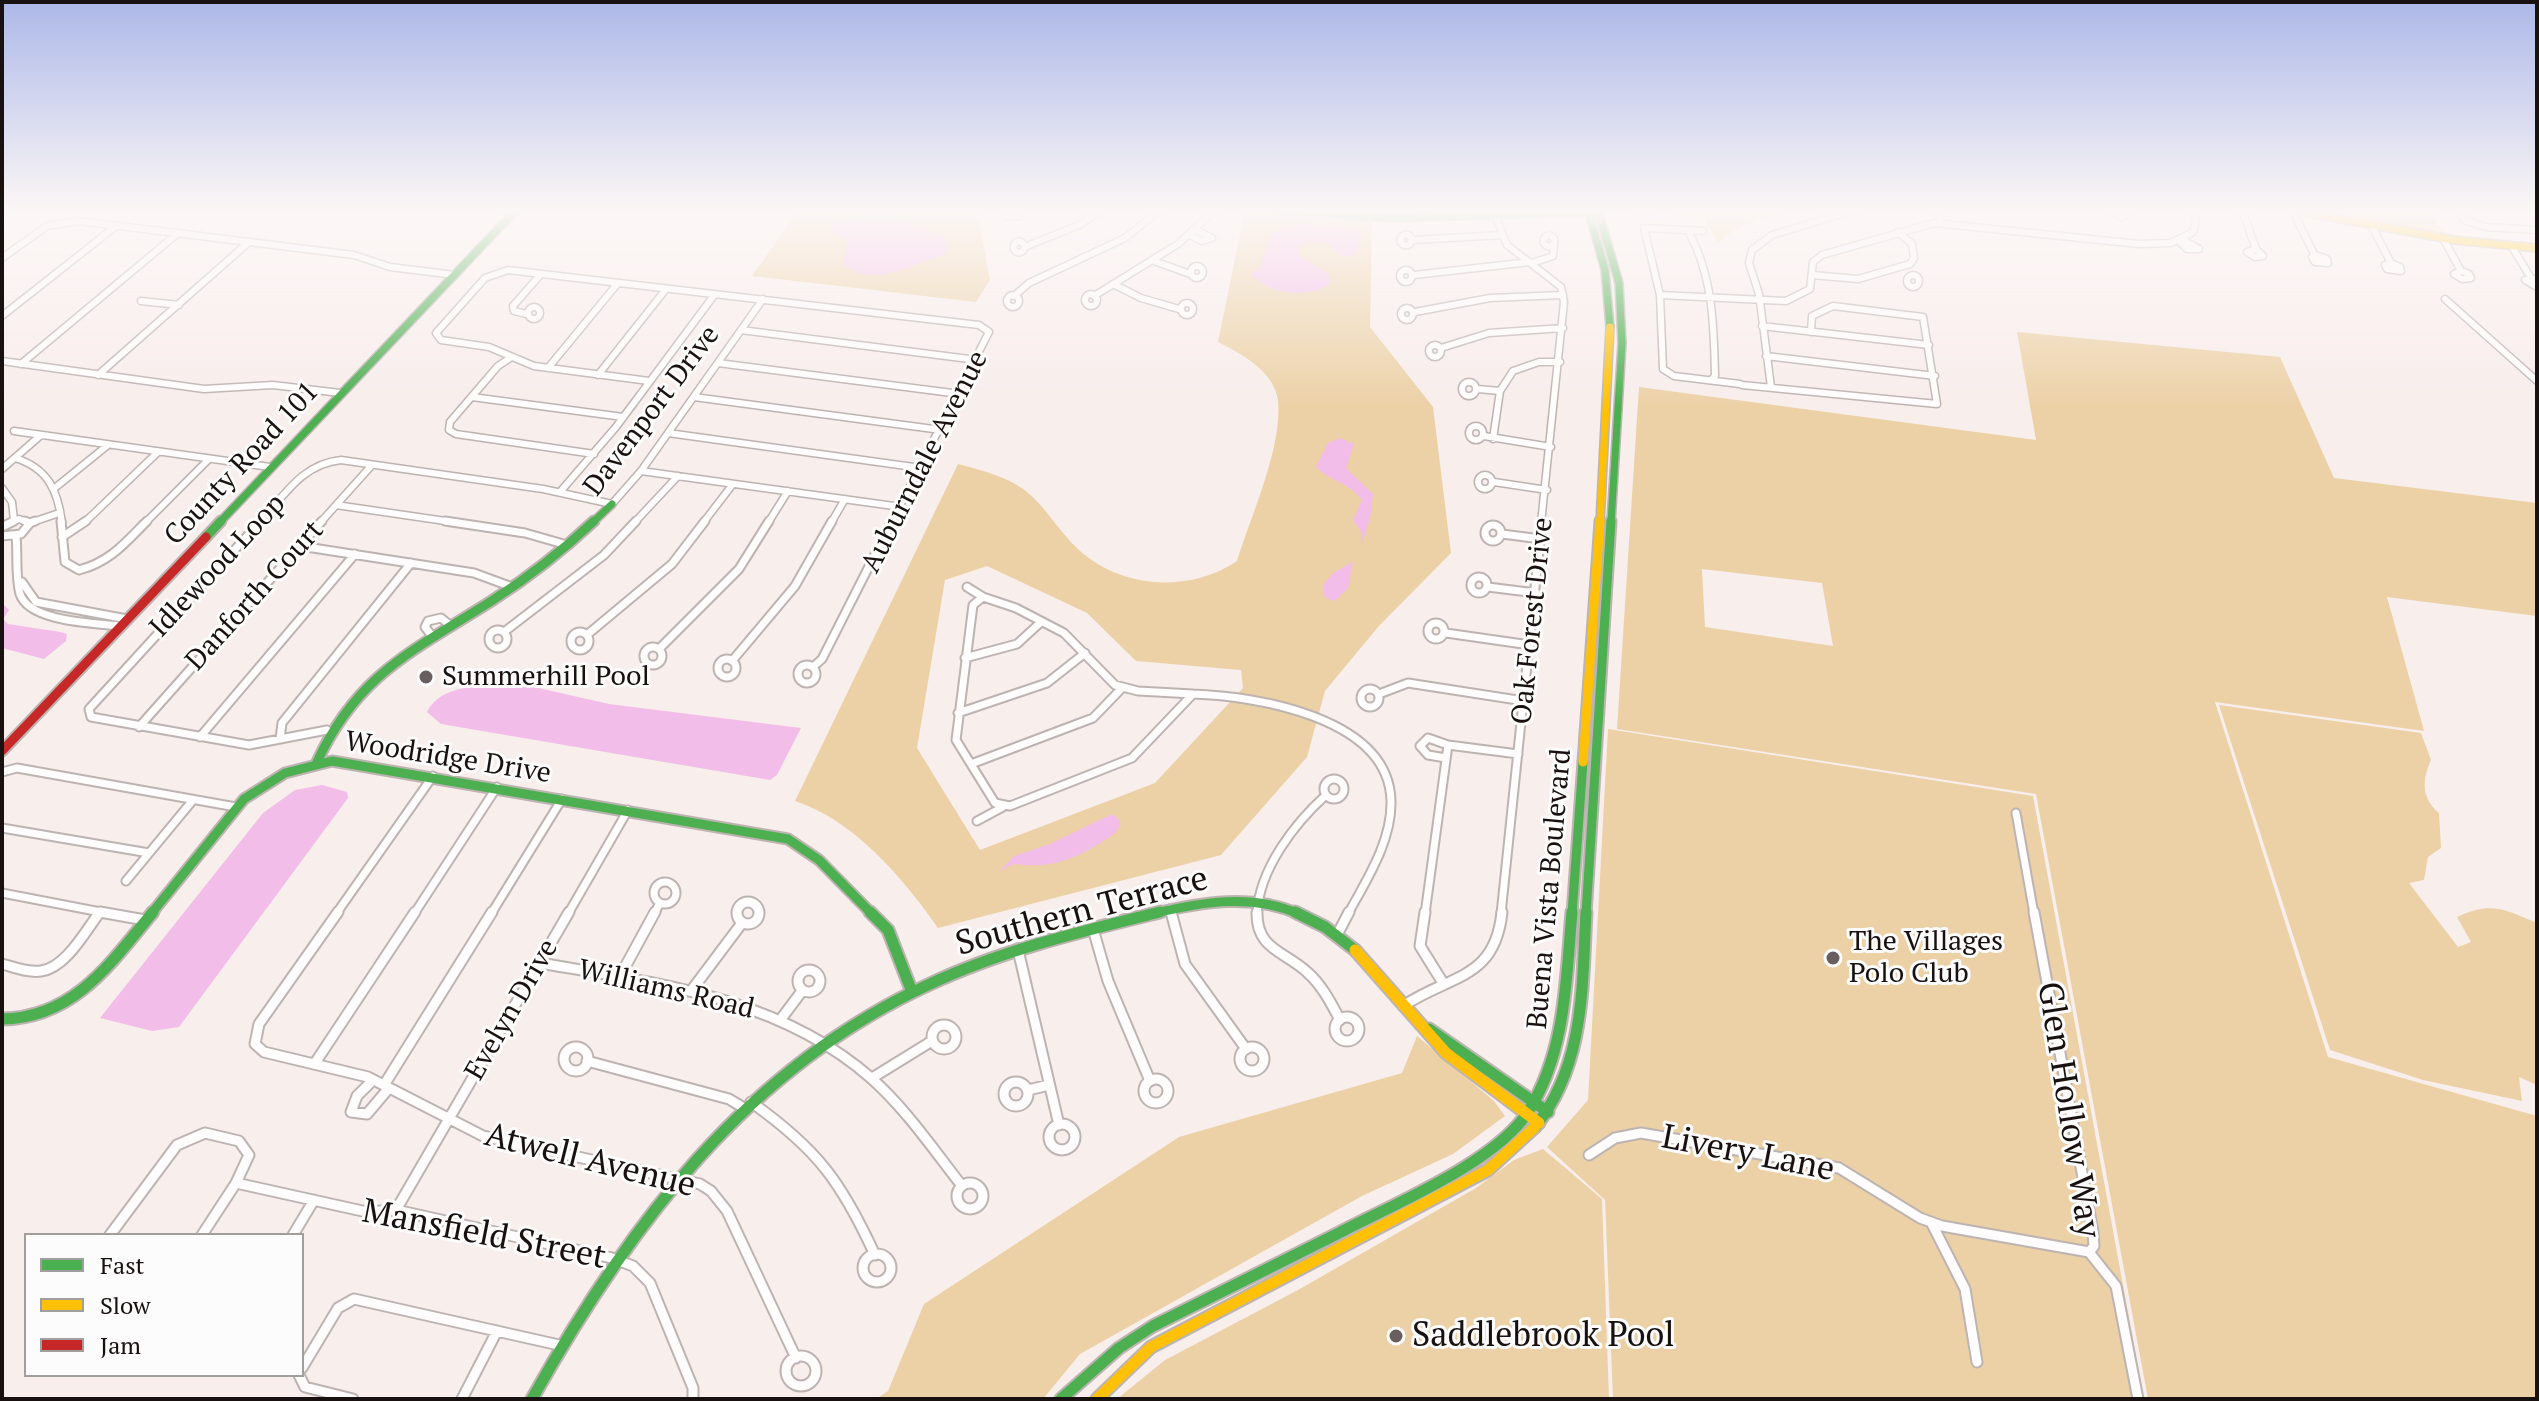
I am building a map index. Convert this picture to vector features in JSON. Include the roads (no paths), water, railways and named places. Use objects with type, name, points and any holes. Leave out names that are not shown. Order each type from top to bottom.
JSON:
[{"type":"street","points":[[2,316],[53,275]]},
{"type":"street","points":[[21,364],[127,275]]},
{"type":"street","points":[[98,375],[212,275]]},
{"type":"street","name":"County Road 101","points":[[2,751],[455,275]]},
{"type":"street","name":"Auburndale Avenue","points":[[489,275],[436,333],[441,340],[489,347],[510,358],[548,368],[649,381]]},
{"type":"street","points":[[526,314],[514,311],[513,306],[540,275]]},
{"type":"street","name":"Auburndale Avenue","points":[[553,275],[979,325],[990,334],[822,659],[813,667]]},
{"type":"street","points":[[1014,296],[1029,283],[1045,275]]},
{"type":"street","points":[[1094,296],[1128,275]]},
{"type":"street","points":[[1415,312],[1490,298],[1563,295],[1561,287],[1547,275]]},
{"type":"street","name":"Buena Vista Boulevard","points":[[1061,1399],[1119,1348],[1153,1326],[1412,1196],[1479,1156],[1515,1128],[1534,1102],[1551,1069],[1561,1038],[1583,754],[1612,321],[1606,275]]},
{"type":"street","name":"Buena Vista Boulevard","points":[[1097,1399],[1123,1370],[1151,1347],[1488,1170],[1548,1112],[1573,1058],[1579,1027],[1622,343],[1616,275]]},
{"type":"street","points":[[1656,275],[1664,371],[1741,385],[1933,406],[1938,399],[1925,319],[1915,315],[1833,306],[1812,316],[1811,332]]},
{"type":"street","points":[[1703,275],[1715,349],[1715,376],[1711,380]]},
{"type":"street","points":[[1753,275],[1771,387]]},
{"type":"street","points":[[1660,295],[1786,301],[1811,287],[1812,275]]},
{"type":"street","points":[[1816,275],[1858,279],[1872,275]]},
{"type":"street","points":[[2534,279],[2526,282],[2537,287]]},
{"type":"street","points":[[548,368],[618,283]]},
{"type":"street","points":[[1113,284],[1141,298],[1179,309]]},
{"type":"street","points":[[598,375],[666,289]]},
{"type":"street","points":[[560,492],[623,417],[715,294]]},
{"type":"street","name":"Oak Forest Drive","points":[[1406,1009],[1443,983],[1476,970],[1490,959],[1499,938],[1560,362],[1563,295]]},
{"type":"street","name":"Davenport Drive","points":[[317,762],[327,730],[376,674],[512,587],[567,545],[612,504],[641,471],[763,299]]},
{"type":"street","points":[[2445,299],[2537,381]]},
{"type":"street","points":[[141,301],[179,305]]},
{"type":"street","points":[[1762,326],[1929,345]]},
{"type":"street","points":[[1441,348],[1489,333],[1563,328]]},
{"type":"street","points":[[741,330],[977,360]]},
{"type":"street","points":[[1766,356],[1935,376]]},
{"type":"street","points":[[510,358],[450,422],[452,433],[594,454]]},
{"type":"street","points":[[2,361],[211,390],[273,385],[340,393]]},
{"type":"street","points":[[1493,439],[1500,391],[1506,373],[1532,362],[1560,362]]},
{"type":"street","points":[[718,363],[960,394]]},
{"type":"street","points":[[1478,389],[1500,391]]},
{"type":"street","points":[[472,397],[623,417]]},
{"type":"street","points":[[694,397],[941,430]]},
{"type":"street","points":[[14,431],[270,467]]},
{"type":"street","points":[[668,433],[921,468]]},
{"type":"street","points":[[2,469],[41,435]]},
{"type":"street","points":[[1484,436],[1551,447]]},
{"type":"street","points":[[56,487],[108,445]]},
{"type":"street","points":[[62,537],[84,523],[158,452]]},
{"type":"street","points":[[15,458],[42,468],[56,487],[67,566],[79,570],[101,564],[209,459]]},
{"type":"street","name":"Idlewood Loop","points":[[327,730],[307,731],[249,745],[95,719],[89,713],[91,705],[311,467],[332,459],[560,492],[612,504]]},
{"type":"street","name":"Danforth Court","points":[[139,727],[372,465]]},
{"type":"street","points":[[641,471],[901,507]]},
{"type":"street","points":[[504,632],[604,555],[678,476]]},
{"type":"street","points":[[1494,482],[1547,490]]},
{"type":"street","points":[[588,634],[672,564],[733,484]]},
{"type":"street","points":[[2,488],[12,502],[14,520]]},
{"type":"street","points":[[659,649],[714,599],[739,569],[788,491]]},
{"type":"street","points":[[732,661],[790,593],[845,499]]},
{"type":"street","points":[[336,505],[525,533],[567,545]]},
{"type":"street","points":[[2,536],[16,536],[30,523],[59,513]]},
{"type":"street","points":[[2,527],[14,520],[30,523]]},
{"type":"street","points":[[1502,534],[1541,539]]},
{"type":"street","points":[[16,536],[22,601],[40,613],[124,623]]},
{"type":"street","points":[[300,546],[489,576],[512,587]]},
{"type":"street","points":[[200,737],[355,554]]},
{"type":"street","points":[[280,739],[282,723],[411,563]]},
{"type":"street","points":[[967,587],[1066,634],[1122,688],[1256,699],[1320,719],[1353,738],[1381,767],[1391,799],[1389,825],[1337,935]]},
{"type":"street","points":[[1488,587],[1536,593]]},
{"type":"street","points":[[983,597],[973,605],[956,740],[995,803],[1003,807]]},
{"type":"street","name":"Davenport Drive","points":[[432,636],[425,627],[432,618],[441,618],[451,626]]},
{"type":"street","points":[[965,658],[1017,644],[1041,622]]},
{"type":"street","points":[[1446,633],[1530,645]]},
{"type":"street","points":[[958,713],[1047,683],[1085,653]]},
{"type":"street","points":[[1379,694],[1408,683],[1524,701]]},
{"type":"street","points":[[971,764],[1093,718],[1122,688]]},
{"type":"street","points":[[977,821],[1003,807],[1132,758],[1194,693]]},
{"type":"street","points":[[1446,758],[1428,755],[1420,746],[1428,738],[1448,745],[1518,754]]},
{"type":"street","points":[[1443,983],[1420,946],[1448,745]]},
{"type":"street","points":[[1583,754],[1596,756]]},
{"type":"street","name":"Woodridge Drive","points":[[2,1019],[28,1019],[75,999],[102,974],[236,807],[272,779],[317,762],[342,762],[497,787],[756,832],[799,845],[888,930],[912,992]]},
{"type":"street","points":[[2,772],[17,768],[236,807]]},
{"type":"street","name":"Atwell Avenue","points":[[433,776],[255,1032],[255,1044],[264,1052],[373,1080],[483,1136],[700,1184],[721,1201],[796,1358]]},
{"type":"street","points":[[315,1063],[497,787]]},
{"type":"street","points":[[1326,795],[1315,802],[1269,865],[1257,927],[1265,944],[1305,971],[1326,995],[1340,1020]]},
{"type":"street","points":[[373,1080],[357,1096],[351,1112],[367,1114],[386,1086],[562,799]]},
{"type":"street","points":[[126,881],[193,800]]},
{"type":"street","name":"Evelyn Drive","points":[[396,1210],[628,810]]},
{"type":"street","name":"Glen Hollow Way","points":[[2016,813],[2093,1232],[2094,1246],[2089,1252],[2116,1286],[2138,1399]]},
{"type":"street","points":[[2,828],[149,853]]},
{"type":"street","points":[[2,893],[145,920]]},
{"type":"street","name":"Southern Terrace","points":[[532,1399],[559,1345],[612,1258],[676,1177],[747,1105],[827,1043],[912,992],[1018,950],[1093,929],[1220,899],[1261,901],[1308,915],[1337,935],[1449,1050],[1539,1123]]},
{"type":"street","points":[[619,978],[660,903]]},
{"type":"street","points":[[1170,909],[1185,964],[1246,1049]]},
{"type":"street","points":[[2,964],[36,971],[48,969],[60,960],[100,912]]},
{"type":"street","points":[[691,991],[742,923]]},
{"type":"street","points":[[1093,929],[1108,981],[1150,1081]]},
{"type":"street","points":[[1018,950],[1059,1125]]},
{"type":"street","name":"Williams Road","points":[[540,963],[691,991],[752,1007],[827,1043],[872,1078],[962,1186]]},
{"type":"street","points":[[781,1019],[802,991]]},
{"type":"street","points":[[872,1078],[932,1041]]},
{"type":"street","name":"Southern Terrace","points":[[1449,1050],[1548,1112]]},
{"type":"street","points":[[587,1061],[747,1105],[799,1135],[830,1167],[875,1255]]},
{"type":"street","points":[[1028,1090],[1049,1085]]},
{"type":"street","points":[[111,1233],[169,1153],[195,1135],[205,1133],[244,1143],[249,1155],[236,1183],[203,1233]]},
{"type":"street","name":"Livery Lane","points":[[1589,1155],[1615,1138],[1641,1133],[1839,1168],[1931,1222],[2089,1252]]},
{"type":"street","name":"Mansfield Street","points":[[236,1183],[367,1212],[396,1210],[612,1258],[633,1266],[650,1283],[693,1388],[693,1399]]},
{"type":"street","points":[[294,1233],[314,1200]]},
{"type":"street","points":[[1931,1222],[1965,1289],[1977,1362]]},
{"type":"street","points":[[304,1365],[333,1314],[343,1303],[354,1299],[559,1345]]},
{"type":"street","points":[[462,1399],[497,1331]]},
{"type":"street","points":[[300,1377],[305,1387],[353,1399]]},
{"type":"place","name":"Summerhill Pool","points":[[426,677]]},
{"type":"place","name":"The Villages Polo Club","points":[[1833,958]]},
{"type":"place","name":"Saddlebrook Pool","points":[[1396,1336]]}]
